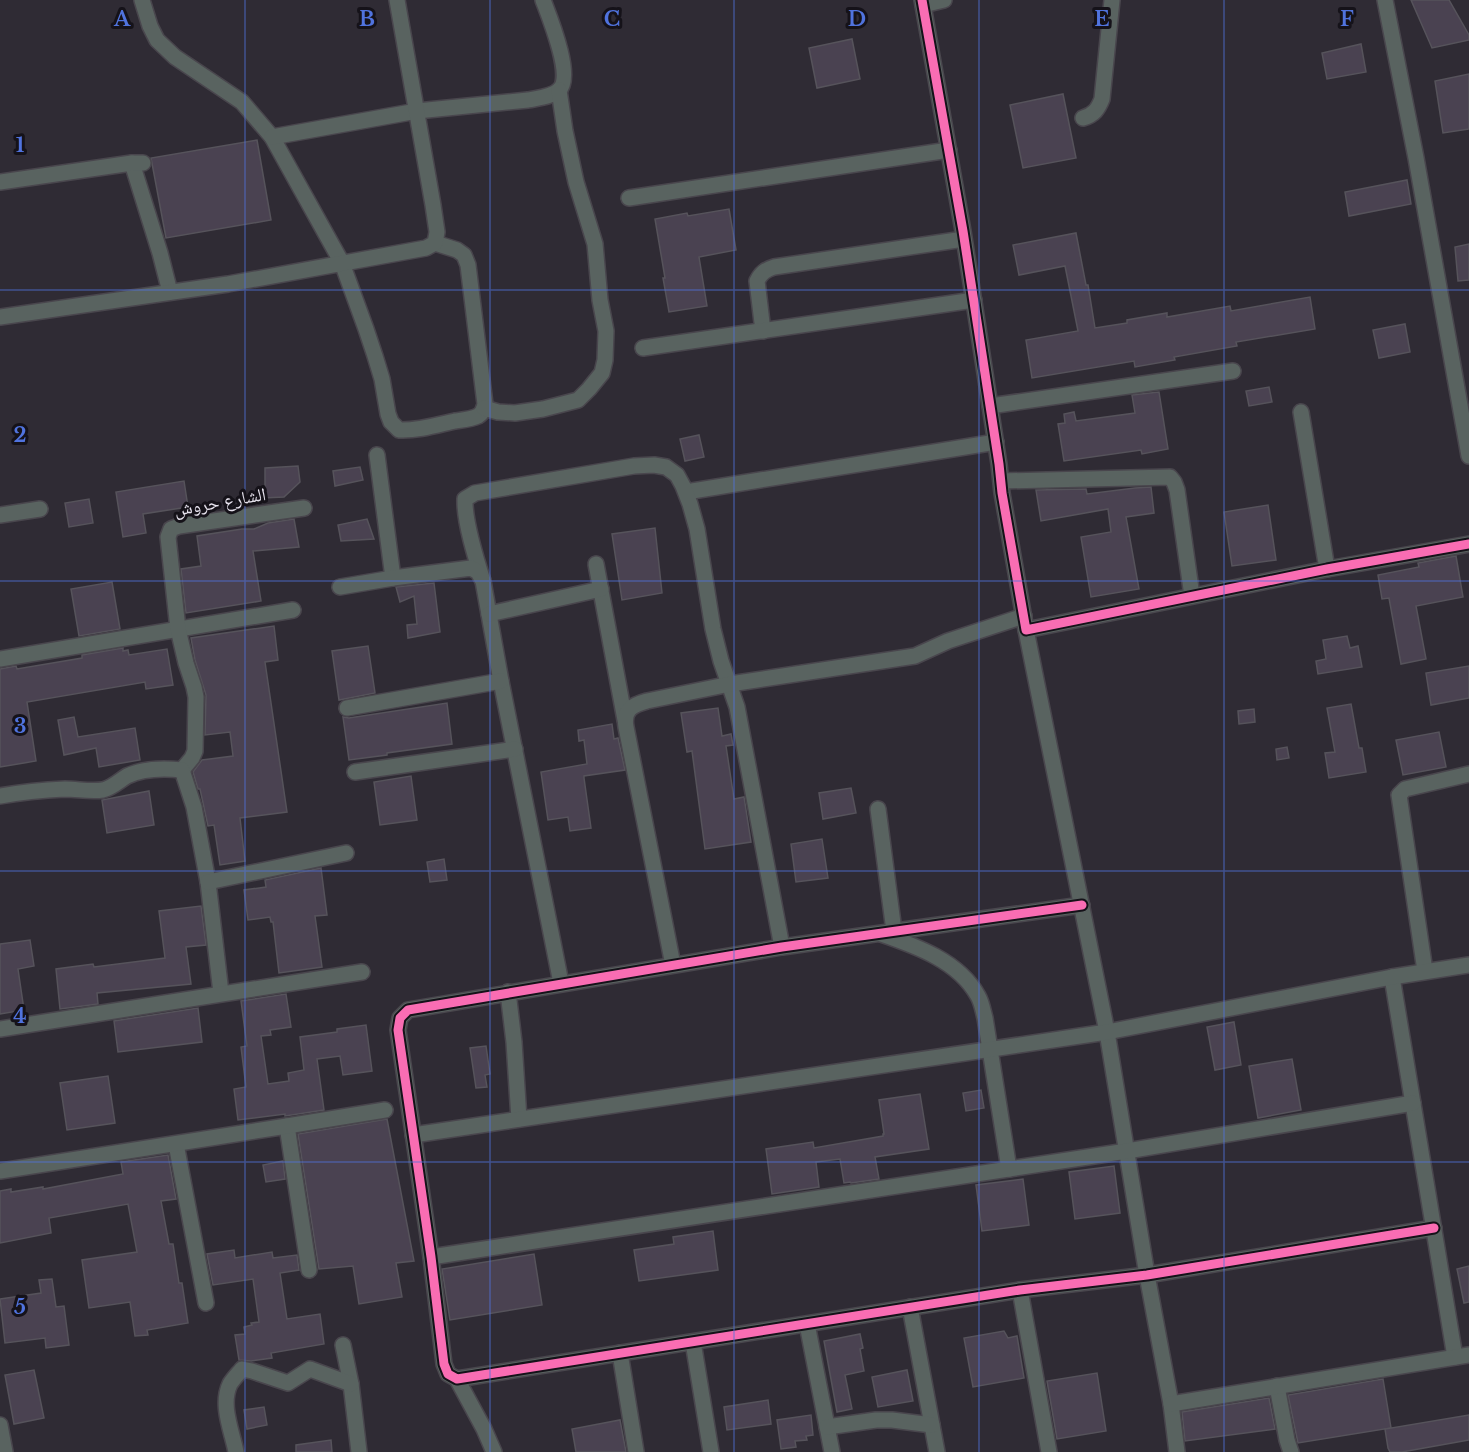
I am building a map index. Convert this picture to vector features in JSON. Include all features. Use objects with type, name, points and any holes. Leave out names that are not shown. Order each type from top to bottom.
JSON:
[{"type":"street","points":[[0,316],[228,284],[342,263],[426,248],[435,243],[457,250],[464,255],[468,265],[485,404],[482,413],[473,417],[408,430],[399,430],[391,422],[382,379],[342,263],[272,137],[242,102],[175,57],[157,40],[142,0]]},
{"type":"street","points":[[397,0],[433,205],[437,232],[435,243]]},
{"type":"street","points":[[484,408],[515,413],[543,410],[578,400],[602,373],[605,360],[606,331],[600,300],[595,244],[576,182],[565,131],[560,90],[564,82],[563,65],[557,39],[543,0]]},
{"type":"street","points":[[944,0],[923,2],[964,239],[1025,623],[1107,1032],[1171,1404],[1177,1452]]},
{"type":"street","points":[[1083,118],[1093,114],[1102,99],[1112,0]]},
{"type":"street","points":[[1385,0],[1416,158],[1469,456]]},
{"type":"street","points":[[272,137],[417,111],[528,100],[560,90]]},
{"type":"street","points":[[629,198],[949,150]]},
{"type":"street","points":[[0,182],[138,163],[170,292]]},
{"type":"street","points":[[763,331],[757,281],[765,270],[964,239]]},
{"type":"street","points":[[643,348],[974,300]]},
{"type":"street","points":[[990,406],[1233,371]]},
{"type":"street","points":[[1301,412],[1327,569]]},
{"type":"street","points":[[686,492],[996,442]]},
{"type":"street","points":[[377,455],[393,578]]},
{"type":"street","points":[[561,983],[483,581],[464,506],[465,499],[475,493],[634,466],[666,467],[677,475],[686,492],[697,529],[713,629],[737,707],[782,947]]},
{"type":"street","points":[[1001,481],[1170,477],[1177,490],[1192,596]]},
{"type":"street","name":"الشارع حروش","points":[[178,629],[168,537],[171,529],[304,508]]},
{"type":"street","points":[[0,515],[40,509]]},
{"type":"street","points":[[625,720],[628,710],[635,704],[647,700],[730,684],[915,656],[948,641],[1025,623],[1192,596],[1469,544]]},
{"type":"street","points":[[596,564],[673,965]]},
{"type":"street","points":[[340,586],[471,568],[478,572],[483,581]]},
{"type":"street","points":[[489,614],[601,589]]},
{"type":"street","points":[[0,659],[293,610]]},
{"type":"street","points":[[178,629],[196,697],[195,751],[182,770]]},
{"type":"street","points":[[347,708],[501,681]]},
{"type":"street","points":[[354,772],[515,749]]},
{"type":"street","points":[[0,796],[67,789],[106,790],[126,777],[147,770],[165,768],[182,770]]},
{"type":"street","points":[[182,770],[194,807],[208,882],[221,993]]},
{"type":"street","points":[[1425,971],[1399,795],[1405,789],[1469,774]]},
{"type":"street","points":[[878,809],[894,931]]},
{"type":"street","points":[[208,882],[346,853]]},
{"type":"street","points":[[494,1452],[457,1379],[448,1374],[444,1364],[398,1030],[400,1018],[408,1010],[782,947],[1082,905]]},
{"type":"street","points":[[878,933],[927,951],[959,973],[973,987],[982,1004],[991,1049],[1009,1169]]},
{"type":"street","points":[[413,1135],[1107,1032],[1392,977],[1469,965]]},
{"type":"street","points":[[0,1029],[362,972]]},
{"type":"street","points":[[1171,1404],[1462,1356],[1434,1228],[1392,977]]},
{"type":"street","points":[[508,992],[519,1119]]},
{"type":"street","points":[[431,1257],[1127,1151],[1413,1103]]},
{"type":"street","points":[[0,1171],[385,1110]]},
{"type":"street","points":[[287,1126],[309,1270]]},
{"type":"street","points":[[176,1144],[206,1303]]},
{"type":"street","points":[[457,1379],[1020,1290],[1147,1275],[1434,1228]]},
{"type":"street","points":[[1020,1290],[1049,1452]]},
{"type":"street","points":[[910,1307],[937,1452]]},
{"type":"street","points":[[807,1324],[832,1452]]},
{"type":"street","points":[[693,1342],[711,1452]]},
{"type":"street","points":[[343,1345],[351,1384],[359,1452]]},
{"type":"street","points":[[620,1353],[636,1452]]},
{"type":"street","points":[[236,1450],[226,1395],[231,1382],[242,1369],[288,1383],[310,1369],[351,1384]]},
{"type":"street","points":[[1277,1386],[1291,1452]]},
{"type":"street","points":[[827,1427],[876,1420],[932,1425]]},
{"type":"street","points":[[0,1425],[5,1452]]},
{"type":"building","points":[[1411,0],[1449,0],[1469,35],[1469,40],[1432,48]]},
{"type":"building","points":[[852,39],[860,79],[817,88],[809,48]]},
{"type":"building","points":[[1361,44],[1366,72],[1327,79],[1322,53]]},
{"type":"building","points":[[1469,74],[1469,129],[1443,133],[1435,81]]},
{"type":"building","points":[[1063,94],[1076,158],[1023,168],[1010,105]]},
{"type":"building","points":[[257,140],[271,220],[166,238],[151,158]]},
{"type":"building","points":[[1407,180],[1411,204],[1349,216],[1345,192]]},
{"type":"building","points":[[729,209],[736,250],[699,257],[707,306],[669,312],[655,219]]},
{"type":"building","points":[[1076,233],[1095,328],[1167,313],[1167,317],[1230,306],[1231,311],[1310,297],[1315,329],[1236,342],[1237,346],[1174,357],[1175,360],[1135,367],[1134,361],[1032,378],[1026,340],[1078,331],[1065,266],[1019,275],[1013,245]]},
{"type":"building","points":[[1469,244],[1469,280],[1458,281],[1455,247]]},
{"type":"building","points":[[1405,324],[1410,352],[1379,358],[1373,330]]},
{"type":"building","points":[[1269,387],[1272,402],[1249,406],[1246,391]]},
{"type":"building","points":[[1159,392],[1168,449],[1142,454],[1141,450],[1064,461],[1058,424],[1065,423],[1064,414],[1074,412],[1076,421],[1135,413],[1132,395]]},
{"type":"building","points":[[699,435],[704,457],[685,461],[680,439]]},
{"type":"building","points":[[298,466],[300,482],[284,497],[263,498],[265,468]]},
{"type":"building","points":[[360,467],[363,480],[335,486],[333,471]]},
{"type":"building","points":[[184,481],[188,507],[143,514],[146,533],[123,537],[116,492]]},
{"type":"building","points":[[1151,487],[1154,513],[1126,517],[1139,589],[1091,597],[1081,537],[1111,532],[1108,509],[1041,521],[1036,490],[1086,489],[1087,494]]},
{"type":"building","points":[[89,499],[93,523],[69,527],[65,503]]},
{"type":"building","points":[[1268,505],[1276,560],[1232,566],[1224,512]]},
{"type":"building","points":[[294,519],[299,547],[253,551],[261,601],[186,613],[181,569],[201,566],[197,536],[254,529],[268,523]]},
{"type":"building","points":[[367,519],[374,539],[341,541],[338,525]]},
{"type":"building","points":[[655,528],[662,593],[622,600],[612,534]]},
{"type":"building","points":[[1456,556],[1463,597],[1416,606],[1426,659],[1401,664],[1389,598],[1382,599],[1378,575],[1419,567],[1418,563]]},
{"type":"building","points":[[112,582],[120,629],[79,636],[71,589]]},
{"type":"building","points":[[434,583],[440,632],[408,638],[407,625],[417,624],[414,596],[400,602],[396,587]]},
{"type":"building","points":[[274,626],[278,660],[265,662],[287,812],[240,818],[245,861],[220,865],[214,825],[208,826],[200,789],[198,789],[193,772],[202,760],[233,756],[230,732],[205,735],[206,695],[191,638]]},
{"type":"building","points":[[1347,636],[1350,648],[1358,646],[1362,667],[1318,674],[1316,661],[1326,659],[1323,640]]},
{"type":"building","points":[[368,646],[375,693],[339,700],[332,651]]},
{"type":"building","points":[[123,648],[123,651],[128,650],[129,655],[167,649],[173,685],[146,689],[145,682],[27,702],[36,761],[0,767],[0,669],[16,666],[17,669],[82,658],[82,655]]},
{"type":"building","points":[[1469,666],[1469,698],[1431,705],[1426,673]]},
{"type":"building","points":[[447,703],[452,744],[349,760],[343,717]]},
{"type":"building","points":[[1351,704],[1366,772],[1329,778],[1325,753],[1335,752],[1327,708]]},
{"type":"building","points":[[718,708],[722,736],[731,734],[733,745],[726,746],[734,799],[744,797],[751,842],[705,849],[692,751],[687,752],[681,713]]},
{"type":"building","points":[[1254,709],[1255,722],[1239,724],[1238,711]]},
{"type":"building","points":[[74,717],[78,737],[135,728],[140,760],[99,767],[96,748],[64,755],[58,720]]},
{"type":"building","points":[[612,724],[614,739],[618,738],[625,770],[584,776],[591,828],[570,831],[568,817],[548,820],[541,772],[587,764],[584,740],[579,741],[578,730]]},
{"type":"building","points":[[1439,732],[1446,767],[1403,775],[1396,740]]},
{"type":"building","points":[[1287,747],[1289,758],[1277,760],[1276,749]]},
{"type":"building","points":[[411,776],[417,820],[380,825],[374,782]]},
{"type":"building","points":[[851,788],[856,813],[823,819],[819,793]]},
{"type":"building","points":[[149,791],[154,825],[107,833],[102,800]]},
{"type":"building","points":[[822,839],[828,878],[796,882],[791,844]]},
{"type":"building","points":[[444,859],[447,880],[430,882],[427,862]]},
{"type":"building","points":[[321,868],[327,915],[315,916],[322,967],[279,973],[273,922],[270,917],[248,920],[244,890],[266,887],[265,880]]},
{"type":"building","points":[[201,906],[206,945],[186,947],[191,984],[97,993],[98,1004],[60,1009],[56,969],[93,964],[94,967],[165,958],[159,911]]},
{"type":"building","points":[[30,940],[34,966],[18,969],[24,1010],[0,1014],[0,944]]},
{"type":"building","points":[[286,994],[291,1027],[270,1030],[271,1035],[261,1036],[268,1084],[289,1081],[288,1073],[304,1070],[300,1037],[366,1025],[372,1071],[343,1075],[340,1056],[317,1059],[324,1110],[238,1120],[234,1089],[246,1087],[241,1047],[247,1046],[241,1001]]},
{"type":"building","points":[[198,1008],[202,1042],[118,1052],[114,1021]]},
{"type":"building","points":[[1234,1022],[1241,1065],[1215,1070],[1207,1027]]},
{"type":"building","points":[[486,1046],[490,1074],[485,1075],[487,1087],[476,1088],[470,1048]]},
{"type":"building","points":[[1292,1059],[1301,1110],[1258,1118],[1249,1066]]},
{"type":"building","points":[[108,1076],[115,1123],[67,1130],[60,1083]]},
{"type":"building","points":[[981,1090],[984,1108],[966,1111],[963,1093]]},
{"type":"building","points":[[920,1094],[929,1149],[875,1157],[879,1179],[851,1183],[844,1183],[840,1159],[816,1162],[819,1187],[772,1194],[766,1149],[813,1142],[814,1148],[883,1136],[879,1100]]},
{"type":"building","points":[[387,1119],[414,1261],[396,1263],[402,1297],[359,1304],[353,1266],[319,1269],[298,1134]]},
{"type":"building","points":[[168,1155],[176,1199],[161,1201],[169,1244],[173,1244],[179,1283],[182,1283],[188,1323],[147,1330],[148,1335],[135,1336],[130,1302],[89,1308],[82,1260],[137,1252],[128,1204],[49,1218],[51,1233],[0,1243],[0,1191],[11,1189],[11,1192],[43,1187],[43,1189],[123,1174],[121,1162]]},
{"type":"building","points":[[283,1161],[285,1179],[266,1182],[263,1165]]},
{"type":"building","points":[[1114,1166],[1120,1213],[1075,1219],[1069,1172]]},
{"type":"building","points":[[1023,1179],[1029,1225],[982,1231],[976,1185]]},
{"type":"building","points":[[713,1231],[718,1270],[639,1281],[634,1250],[674,1244],[673,1237]]},
{"type":"building","points":[[234,1250],[235,1258],[272,1252],[273,1258],[297,1255],[299,1270],[280,1273],[287,1319],[320,1314],[324,1344],[271,1353],[272,1358],[239,1360],[235,1335],[245,1334],[244,1327],[259,1322],[253,1279],[213,1285],[207,1254]]},
{"type":"building","points":[[534,1254],[542,1305],[450,1320],[442,1269]]},
{"type":"building","points":[[1469,1266],[1469,1302],[1464,1303],[1457,1269]]},
{"type":"building","points":[[52,1279],[56,1307],[64,1306],[69,1345],[46,1348],[45,1338],[5,1343],[0,1299],[41,1293],[39,1280]]},
{"type":"building","points":[[1004,1331],[1008,1338],[1017,1336],[1024,1378],[973,1387],[964,1338]]},
{"type":"building","points":[[860,1334],[864,1371],[845,1375],[852,1409],[837,1412],[824,1341]]},
{"type":"building","points":[[34,1370],[44,1418],[14,1424],[5,1375]]},
{"type":"building","points":[[907,1370],[913,1401],[878,1407],[872,1377]]},
{"type":"building","points":[[1097,1373],[1106,1431],[1057,1439],[1047,1381]]},
{"type":"building","points":[[1383,1379],[1391,1428],[1298,1443],[1288,1395]]},
{"type":"building","points":[[1269,1398],[1275,1429],[1185,1441],[1182,1412]]},
{"type":"building","points":[[768,1400],[771,1424],[727,1430],[724,1407]]},
{"type":"building","points":[[264,1407],[267,1425],[247,1429],[244,1410]]},
{"type":"building","points":[[811,1415],[813,1435],[806,1436],[807,1440],[795,1441],[796,1447],[781,1449],[777,1420]]},
{"type":"building","points":[[1469,1415],[1469,1440],[1402,1452],[1390,1452],[1388,1448],[1385,1429]]},
{"type":"building","points":[[620,1420],[626,1452],[576,1452],[572,1429]]},
{"type":"building","points":[[331,1440],[332,1452],[296,1452],[296,1445]]},
{"type":"cycle path","points":[[922,0],[963,231],[1002,493],[1026,630],[1327,569],[1469,544]]},
{"type":"cycle path","points":[[1082,905],[782,947],[408,1010],[400,1018],[398,1030],[444,1364],[448,1374],[457,1379],[1020,1290],[1147,1275],[1434,1228]]}]
